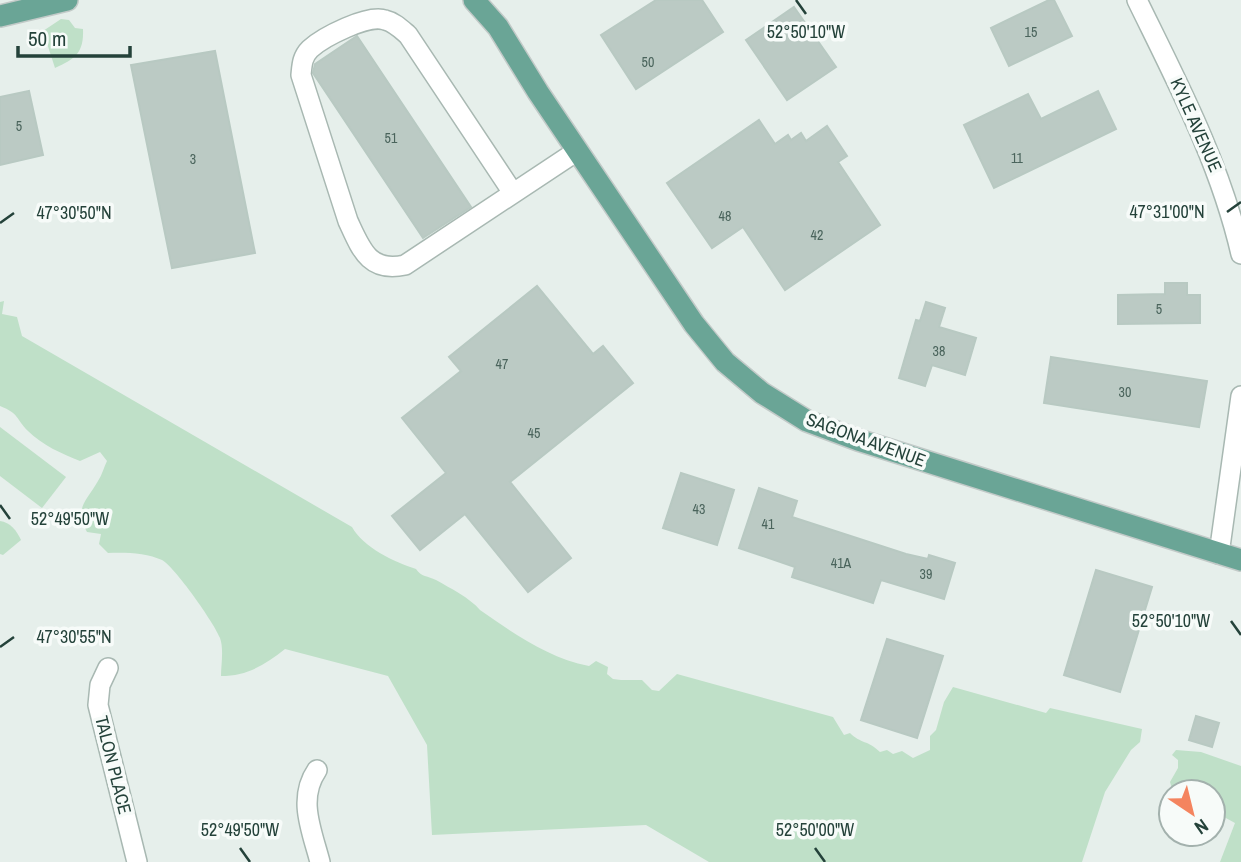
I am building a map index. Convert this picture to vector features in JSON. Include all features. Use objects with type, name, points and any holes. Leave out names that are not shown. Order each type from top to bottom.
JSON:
[{"type":"main road","points":[[0,16],[66,0]]},
{"type":"main road","name":"SAGONA AVENUE","points":[[474,0],[498,27],[694,324],[725,362],[762,393],[807,421],[858,440],[1241,560]]},
{"type":"main road","points":[[490,0],[498,27]]},
{"type":"street","name":"KYLE AVENUE","points":[[1137,0],[1218,173],[1241,254]]},
{"type":"street","points":[[513,193],[408,35],[396,25],[374,18],[361,22],[324,40],[310,50],[303,60],[301,75],[348,221],[358,244],[377,265],[392,268],[405,265],[513,193],[577,150]]},
{"type":"street","points":[[1219,554],[1241,396]]},
{"type":"street","name":"TALON PLACE","points":[[108,668],[100,685],[98,705],[137,862]]},
{"type":"street","points":[[317,770],[307,787],[306,797],[320,862]]},
{"type":"green space","points":[[61,19],[69,20],[75,28],[83,29],[83,37],[77,54],[55,68],[43,31]]},
{"type":"green space","points":[[4,301],[2,314],[17,317],[22,336],[352,527],[380,553],[453,590],[532,644],[559,657],[589,666],[596,661],[608,667],[607,674],[613,679],[642,680],[652,690],[659,691],[677,674],[833,717],[844,735],[850,733],[880,752],[887,750],[893,754],[902,751],[913,758],[930,750],[930,736],[936,730],[944,702],[953,687],[1046,713],[1050,708],[1142,729],[1140,742],[1131,750],[1105,792],[1082,862],[709,862],[646,825],[432,835],[427,745],[388,676],[285,649],[255,668],[239,674],[221,676],[222,652],[217,631],[168,564],[156,558],[136,554],[108,553],[99,544],[101,534],[87,532],[83,523],[83,505],[107,461],[100,452],[80,461],[52,449],[24,427],[14,414],[0,406],[0,302]]},
{"type":"green space","points":[[0,427],[66,477],[42,508],[0,476]]},
{"type":"green space","points":[[0,521],[13,528],[21,540],[3,555],[0,554]]},
{"type":"green space","points":[[1176,750],[1201,752],[1241,766],[1241,862],[1220,862],[1235,823],[1227,819],[1227,778],[1172,778],[1178,768],[1178,760],[1172,755]]},
{"type":"building","points":[[656,0],[702,0],[723,32],[636,89],[601,35]]},
{"type":"building","points":[[1054,0],[1072,36],[1009,66],[991,28]]},
{"type":"building","points":[[794,7],[836,67],[787,100],[746,40]]},
{"type":"building","points":[[357,36],[471,207],[423,238],[313,73],[315,64]]},
{"type":"building","points":[[215,51],[255,253],[172,268],[131,65]]},
{"type":"building","points":[[29,91],[43,155],[0,165],[0,97]]},
{"type":"building","points":[[1098,91],[1116,129],[994,188],[964,125],[1028,94],[1041,119]]},
{"type":"building","points":[[759,120],[775,144],[788,135],[791,140],[801,133],[806,141],[827,126],[847,156],[838,162],[880,225],[785,290],[743,227],[712,248],[667,183]]},
{"type":"building","points":[[1165,283],[1187,283],[1187,295],[1200,295],[1200,323],[1118,324],[1118,295],[1165,294]]},
{"type":"building","points":[[537,286],[593,354],[603,346],[633,383],[510,482],[571,558],[528,592],[465,514],[420,550],[392,516],[446,473],[402,418],[461,371],[449,357]]},
{"type":"building","points":[[926,302],[945,308],[939,327],[976,338],[965,375],[932,365],[925,386],[899,378],[916,320],[920,321]]},
{"type":"building","points":[[1051,357],[1207,381],[1199,427],[1044,403]]},
{"type":"building","points":[[681,473],[734,490],[717,545],[663,528]]},
{"type":"building","points":[[759,488],[797,501],[792,517],[906,554],[928,559],[929,555],[955,563],[944,599],[881,580],[873,603],[792,577],[795,567],[739,548]]},
{"type":"building","points":[[1096,570],[1152,587],[1120,692],[1064,675]]},
{"type":"building","points":[[887,639],[943,656],[917,738],[861,720]]},
{"type":"building","points":[[1196,716],[1219,723],[1212,747],[1189,740]]}]
